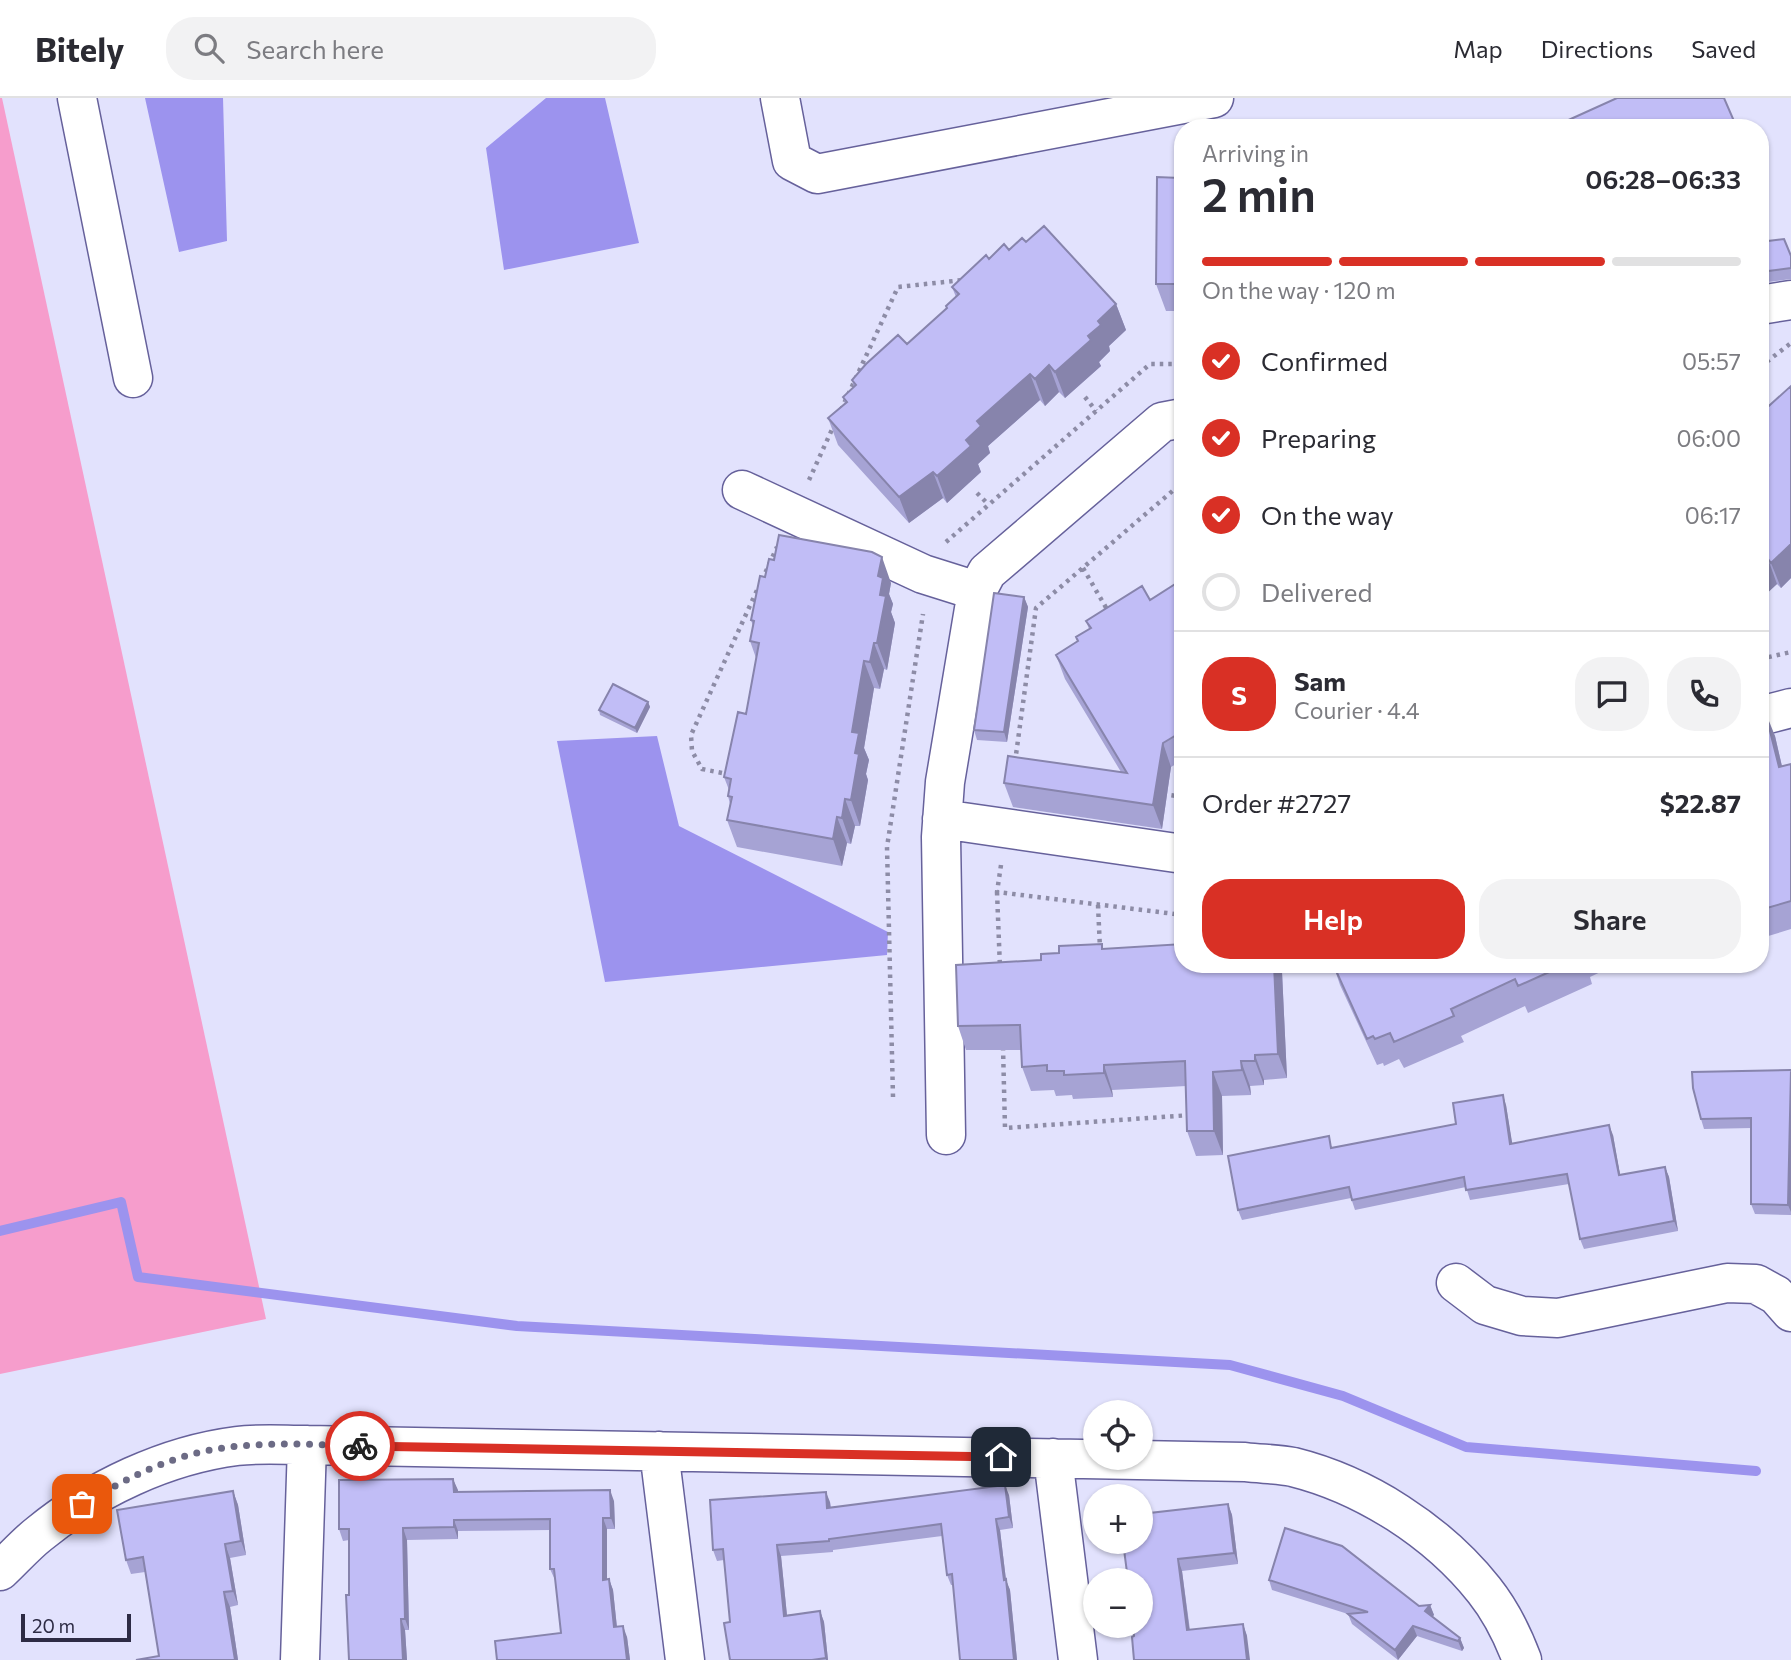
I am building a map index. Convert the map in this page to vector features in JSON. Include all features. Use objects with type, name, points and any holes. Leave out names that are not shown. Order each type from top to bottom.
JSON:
[{"type":"street","points":[[77,98],[132,378]]},
{"type":"street","points":[[780,98],[792,161],[817,174],[1214,98]]},
{"type":"street","points":[[1769,304],[1791,300]]},
{"type":"street","points":[[946,1135],[942,819],[945,782],[977,591],[987,572],[1162,422],[1174,420]]},
{"type":"street","points":[[742,491],[923,574],[977,591]]},
{"type":"street","points":[[1769,714],[1791,708]]},
{"type":"street","points":[[942,819],[1174,853]]},
{"type":"street","points":[[1456,1283],[1485,1305],[1522,1317],[1558,1318],[1727,1283],[1756,1284],[1776,1295],[1791,1312]]},
{"type":"street","points":[[0,1572],[38,1535],[82,1504],[134,1476],[174,1459],[238,1445],[1245,1462],[1291,1466],[1338,1480],[1394,1511],[1445,1549],[1485,1590],[1514,1638],[1522,1660]]},
{"type":"street","points":[[300,1660],[307,1445]]},
{"type":"street","points":[[659,1451],[685,1660]]},
{"type":"street","points":[[1054,1458],[1078,1660]]},
{"type":"path","points":[[805,488],[898,287],[971,279]]},
{"type":"path","points":[[1769,360],[1791,343]]},
{"type":"path","points":[[938,549],[1150,364],[1174,364]]},
{"type":"path","points":[[1084,397],[1096,411]]},
{"type":"path","points":[[1012,772],[1037,608],[1174,490]]},
{"type":"path","points":[[977,493],[989,505]]},
{"type":"path","points":[[722,773],[702,769],[692,751],[691,735],[782,536]]},
{"type":"path","points":[[1083,568],[1110,615]]},
{"type":"path","points":[[893,1097],[887,847],[925,603]]},
{"type":"path","points":[[1769,657],[1791,652]]},
{"type":"path","points":[[1013,760],[1019,767]]},
{"type":"path","points":[[1157,793],[1174,796]]},
{"type":"path","points":[[1000,975],[997,892],[1002,860]]},
{"type":"path","points":[[997,892],[1174,914]]},
{"type":"path","points":[[1098,905],[1100,952]]},
{"type":"path","points":[[1003,1045],[1005,1128],[1194,1115]]},
{"type":"shaded area","points":[[0,98],[266,1319],[0,1374]]},
{"type":"shaded area","points":[[145,98],[223,98],[227,241],[179,252]]},
{"type":"shaded area","points":[[546,98],[605,98],[639,243],[504,270],[486,148]]},
{"type":"shaded area","points":[[657,736],[679,826],[888,932],[887,955],[605,982],[557,741]]},
{"type":"building","points":[[1617,98],[1724,98],[1733,119],[1571,119]]},
{"type":"building","points":[[1157,177],[1174,178],[1174,284],[1156,284]]},
{"type":"building","points":[[1044,226],[1116,304],[1098,321],[1101,325],[1088,336],[1091,340],[1055,372],[1049,365],[1035,379],[1030,374],[977,421],[981,426],[966,440],[971,446],[937,476],[933,472],[899,497],[828,418],[847,402],[843,397],[856,385],[852,380],[866,364],[898,335],[907,344],[947,308],[959,294],[952,287],[986,255],[989,259],[1004,244],[1009,250],[1022,238],[1026,242]]},
{"type":"building","points":[[1784,239],[1791,256],[1791,268],[1769,271],[1769,241]]},
{"type":"building","points":[[1791,386],[1791,544],[1771,563],[1769,560],[1769,406]]},
{"type":"building","points":[[779,535],[872,552],[882,557],[878,576],[883,578],[880,595],[886,596],[877,643],[874,643],[870,662],[864,661],[852,732],[859,733],[855,753],[859,754],[851,800],[845,799],[842,818],[837,817],[833,839],[727,820],[732,797],[728,796],[731,779],[724,777],[738,712],[746,714],[759,643],[750,641],[754,621],[751,620],[760,576],[765,577],[769,559],[774,560]]},
{"type":"building","points":[[1174,585],[1174,736],[1163,743],[1153,805],[1004,783],[1008,756],[1127,773],[1056,655],[1078,641],[1076,637],[1091,628],[1086,621],[1142,586],[1150,600]]},
{"type":"building","points":[[994,593],[1024,597],[1004,732],[974,730]]},
{"type":"building","points":[[613,684],[648,702],[635,728],[599,710]]},
{"type":"building","points":[[1769,727],[1779,767],[1791,764],[1791,901],[1769,907]]},
{"type":"building","points":[[1102,944],[1102,949],[1174,945],[1174,973],[1274,973],[1278,1054],[1255,1055],[1255,1061],[1241,1061],[1242,1070],[1213,1072],[1214,1131],[1187,1131],[1185,1061],[1104,1065],[1104,1073],[1064,1075],[1064,1071],[1047,1071],[1047,1065],[1022,1067],[1020,1025],[958,1026],[956,965],[1041,960],[1041,954],[1059,953],[1059,946]]},
{"type":"building","points":[[1337,973],[1547,973],[1518,986],[1515,979],[1451,1009],[1454,1016],[1394,1042],[1390,1033],[1367,1039]]},
{"type":"building","points":[[1791,1070],[1788,1205],[1751,1204],[1751,1118],[1701,1119],[1692,1072]]},
{"type":"building","points":[[1503,1095],[1510,1144],[1609,1125],[1619,1175],[1665,1167],[1674,1221],[1580,1239],[1567,1174],[1466,1190],[1464,1177],[1352,1200],[1349,1187],[1238,1210],[1228,1156],[1329,1136],[1331,1148],[1456,1124],[1453,1103]]},
{"type":"building","points":[[453,1479],[454,1492],[610,1490],[611,1518],[603,1518],[603,1580],[609,1579],[614,1627],[623,1626],[627,1660],[497,1660],[495,1641],[561,1633],[554,1569],[550,1569],[550,1519],[454,1520],[454,1527],[403,1528],[403,1660],[349,1660],[346,1595],[349,1595],[349,1529],[339,1529],[339,1480]]},
{"type":"building","points":[[1005,1485],[1009,1517],[996,1519],[1004,1580],[1006,1579],[1014,1660],[960,1660],[952,1574],[947,1575],[941,1524],[829,1541],[777,1545],[784,1616],[820,1611],[826,1658],[730,1660],[724,1623],[730,1622],[723,1549],[713,1550],[710,1500],[826,1492],[827,1508]]},
{"type":"building","points":[[233,1491],[241,1541],[225,1544],[233,1591],[224,1592],[235,1660],[136,1660],[159,1656],[143,1557],[126,1560],[117,1510]]},
{"type":"building","points":[[1228,1504],[1234,1553],[1178,1559],[1187,1630],[1243,1624],[1247,1660],[1134,1660],[1132,1638],[1153,1638],[1153,1568],[1126,1568],[1125,1554],[1153,1554],[1153,1513]]},
{"type":"building","points":[[1285,1528],[1342,1546],[1419,1606],[1430,1605],[1425,1611],[1460,1638],[1458,1641],[1413,1626],[1395,1650],[1348,1614],[1368,1612],[1269,1580]]},
{"type":"waterway","points":[[0,1231],[121,1202],[138,1277],[517,1326],[1230,1365],[1343,1396],[1466,1447],[1756,1471]]},
{"type":"way so far","points":[[82,1504],[134,1476],[174,1459],[238,1445],[360,1446]]},
{"type":"route","points":[[360,1446],[1001,1457]]}]
